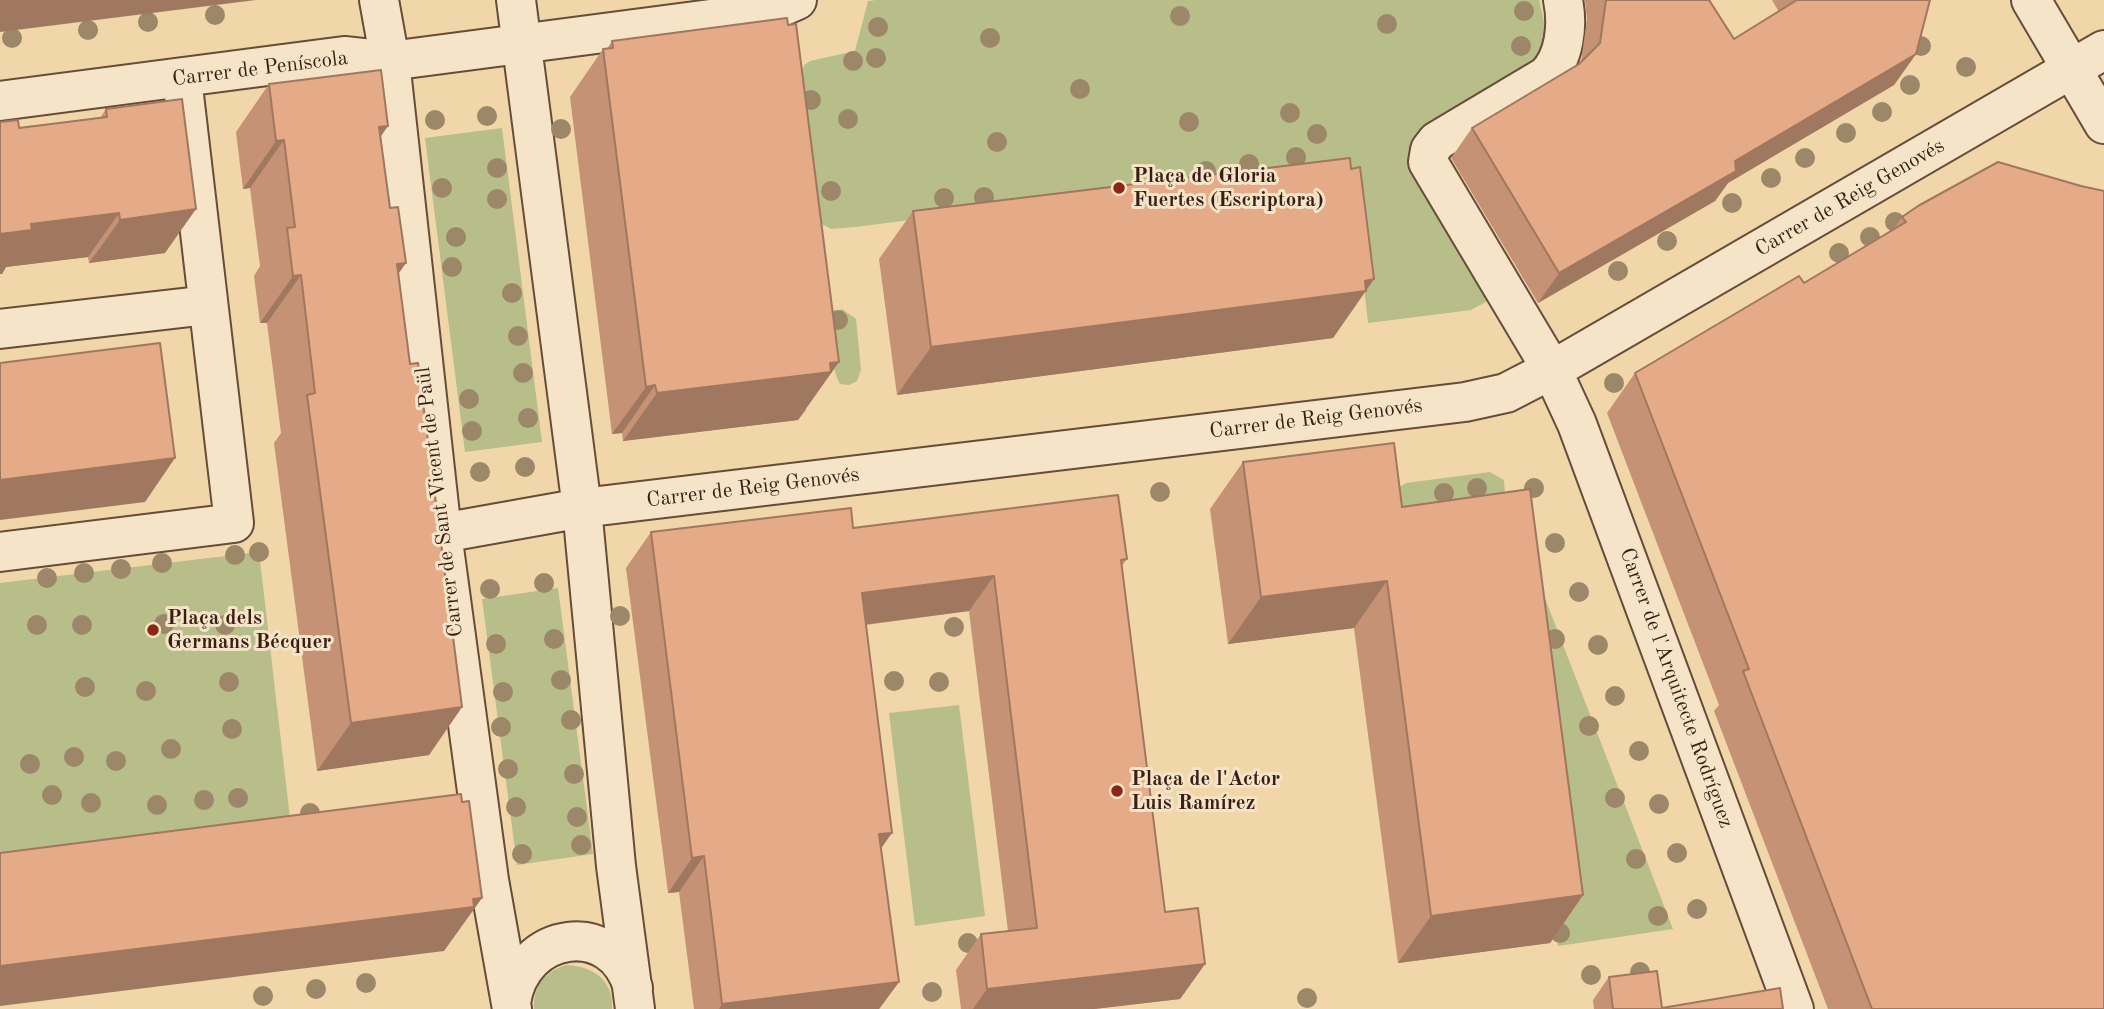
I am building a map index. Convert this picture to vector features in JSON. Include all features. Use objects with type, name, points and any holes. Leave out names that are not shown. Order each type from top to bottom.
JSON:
[{"type":"street","name":"Carrer de Sant Vicent de Paül","points":[[379,0],[390,61],[442,533],[489,880],[512,1006]]},
{"type":"street","name":"Carrer de Sant Vicent de Paül","points":[[516,0],[582,508],[616,866],[635,1003]]},
{"type":"street","points":[[521,45],[772,11],[797,0]]},
{"type":"street","points":[[1552,370],[1428,162],[1430,149],[1437,141],[1546,76],[1556,67],[1562,48],[1563,0]]},
{"type":"street","points":[[2031,0],[2104,124]]},
{"type":"street","name":"Carrer de Peníscola","points":[[0,102],[344,56],[390,61],[521,45]]},
{"type":"street","name":"Carrer de Reig Genovés","points":[[442,533],[582,508],[1465,402],[1506,393],[1552,370],[2104,51]]},
{"type":"street","points":[[0,552],[234,523],[182,78]]},
{"type":"street","points":[[0,329],[208,305]]},
{"type":"street","name":"Carrer de l'Arquitecte Rodríguez","points":[[1552,370],[1610,510],[1794,1009]]},
{"type":"street","name":"Carrer de Sant Vicent de Paül","points":[[512,1006],[514,985],[535,955],[551,945],[569,941],[588,943],[605,950],[620,962],[630,979],[635,1003]]},
{"type":"green space","name":"Plaça de Gloria Fuertes (Escriptora)","points":[[1539,0],[1545,33],[1542,48],[1533,63],[1413,157],[1414,179],[1486,293],[1486,302],[1471,310],[1368,323],[1350,164],[831,229],[820,223],[802,75],[804,65],[810,61],[855,51],[868,1]]},
{"type":"green space","points":[[502,128],[542,442],[465,452],[425,138]]},
{"type":"green space","points":[[842,309],[856,319],[861,370],[857,381],[849,385],[840,384],[837,379],[830,344],[831,319]]},
{"type":"green space","points":[[1490,472],[1504,480],[1505,496],[1404,514],[1398,488],[1406,483]]},
{"type":"green space","points":[[1524,544],[1673,929],[1558,946],[1503,548]]},
{"type":"green space","points":[[259,552],[291,827],[0,863],[0,583]]},
{"type":"green space","points":[[558,588],[593,854],[517,865],[482,599]]},
{"type":"green space","points":[[959,705],[985,916],[915,926],[889,713]]},
{"type":"green space","points":[[566,965],[585,968],[600,976],[609,990],[612,1009],[534,1009],[536,993],[542,981]]},
{"type":"building","points":[[1606,0],[1709,0],[1734,39],[1797,0],[1930,0],[1916,54],[1735,161],[1736,171],[1559,273],[1472,128],[1579,64],[1600,43]]},
{"type":"building","points":[[787,18],[788,25],[796,24],[839,362],[830,363],[831,372],[657,393],[655,385],[646,387],[603,49],[613,48],[612,41]]},
{"type":"building","points":[[381,70],[388,126],[379,127],[390,208],[398,207],[406,263],[397,264],[410,364],[418,363],[462,707],[351,723],[307,395],[315,393],[301,275],[293,276],[287,228],[295,227],[284,140],[276,141],[269,84]]},
{"type":"building","points":[[182,99],[196,209],[120,220],[119,213],[31,224],[32,230],[0,234],[0,122],[18,120],[19,128],[107,117],[106,109]]},
{"type":"building","points":[[1350,158],[1351,169],[1360,167],[1374,279],[1365,281],[1366,291],[931,347],[913,211]]},
{"type":"building","points":[[1998,162],[2104,191],[2104,1009],[1872,1009],[1743,671],[1749,669],[1635,373],[1799,276],[1804,283],[1906,222],[1902,217],[1918,206]]},
{"type":"building","points":[[160,343],[175,458],[0,480],[0,363]]},
{"type":"building","points":[[1394,443],[1402,507],[1530,489],[1583,895],[1431,916],[1387,581],[1261,597],[1243,462]]},
{"type":"building","points":[[1118,495],[1127,559],[1121,560],[1165,912],[1198,908],[1205,964],[987,989],[981,934],[1037,928],[994,576],[862,593],[892,833],[879,834],[899,982],[722,1004],[704,856],[692,858],[651,532],[851,508],[853,528]]},
{"type":"building","points":[[461,794],[462,802],[469,801],[482,898],[473,899],[474,907],[0,966],[0,853]]},
{"type":"building","points":[[1657,971],[1662,1008],[1780,988],[1783,1009],[1613,1009],[1609,977]]},
{"type":"place","name":"Plaça de Gloria Fuertes (Escriptora)","points":[[1119,188]]},
{"type":"place","name":"Plaça dels Germans Bécquer","points":[[153,630]]},
{"type":"place","name":"Plaça de l'Actor Luis Ramírez","points":[[1117,791]]}]
